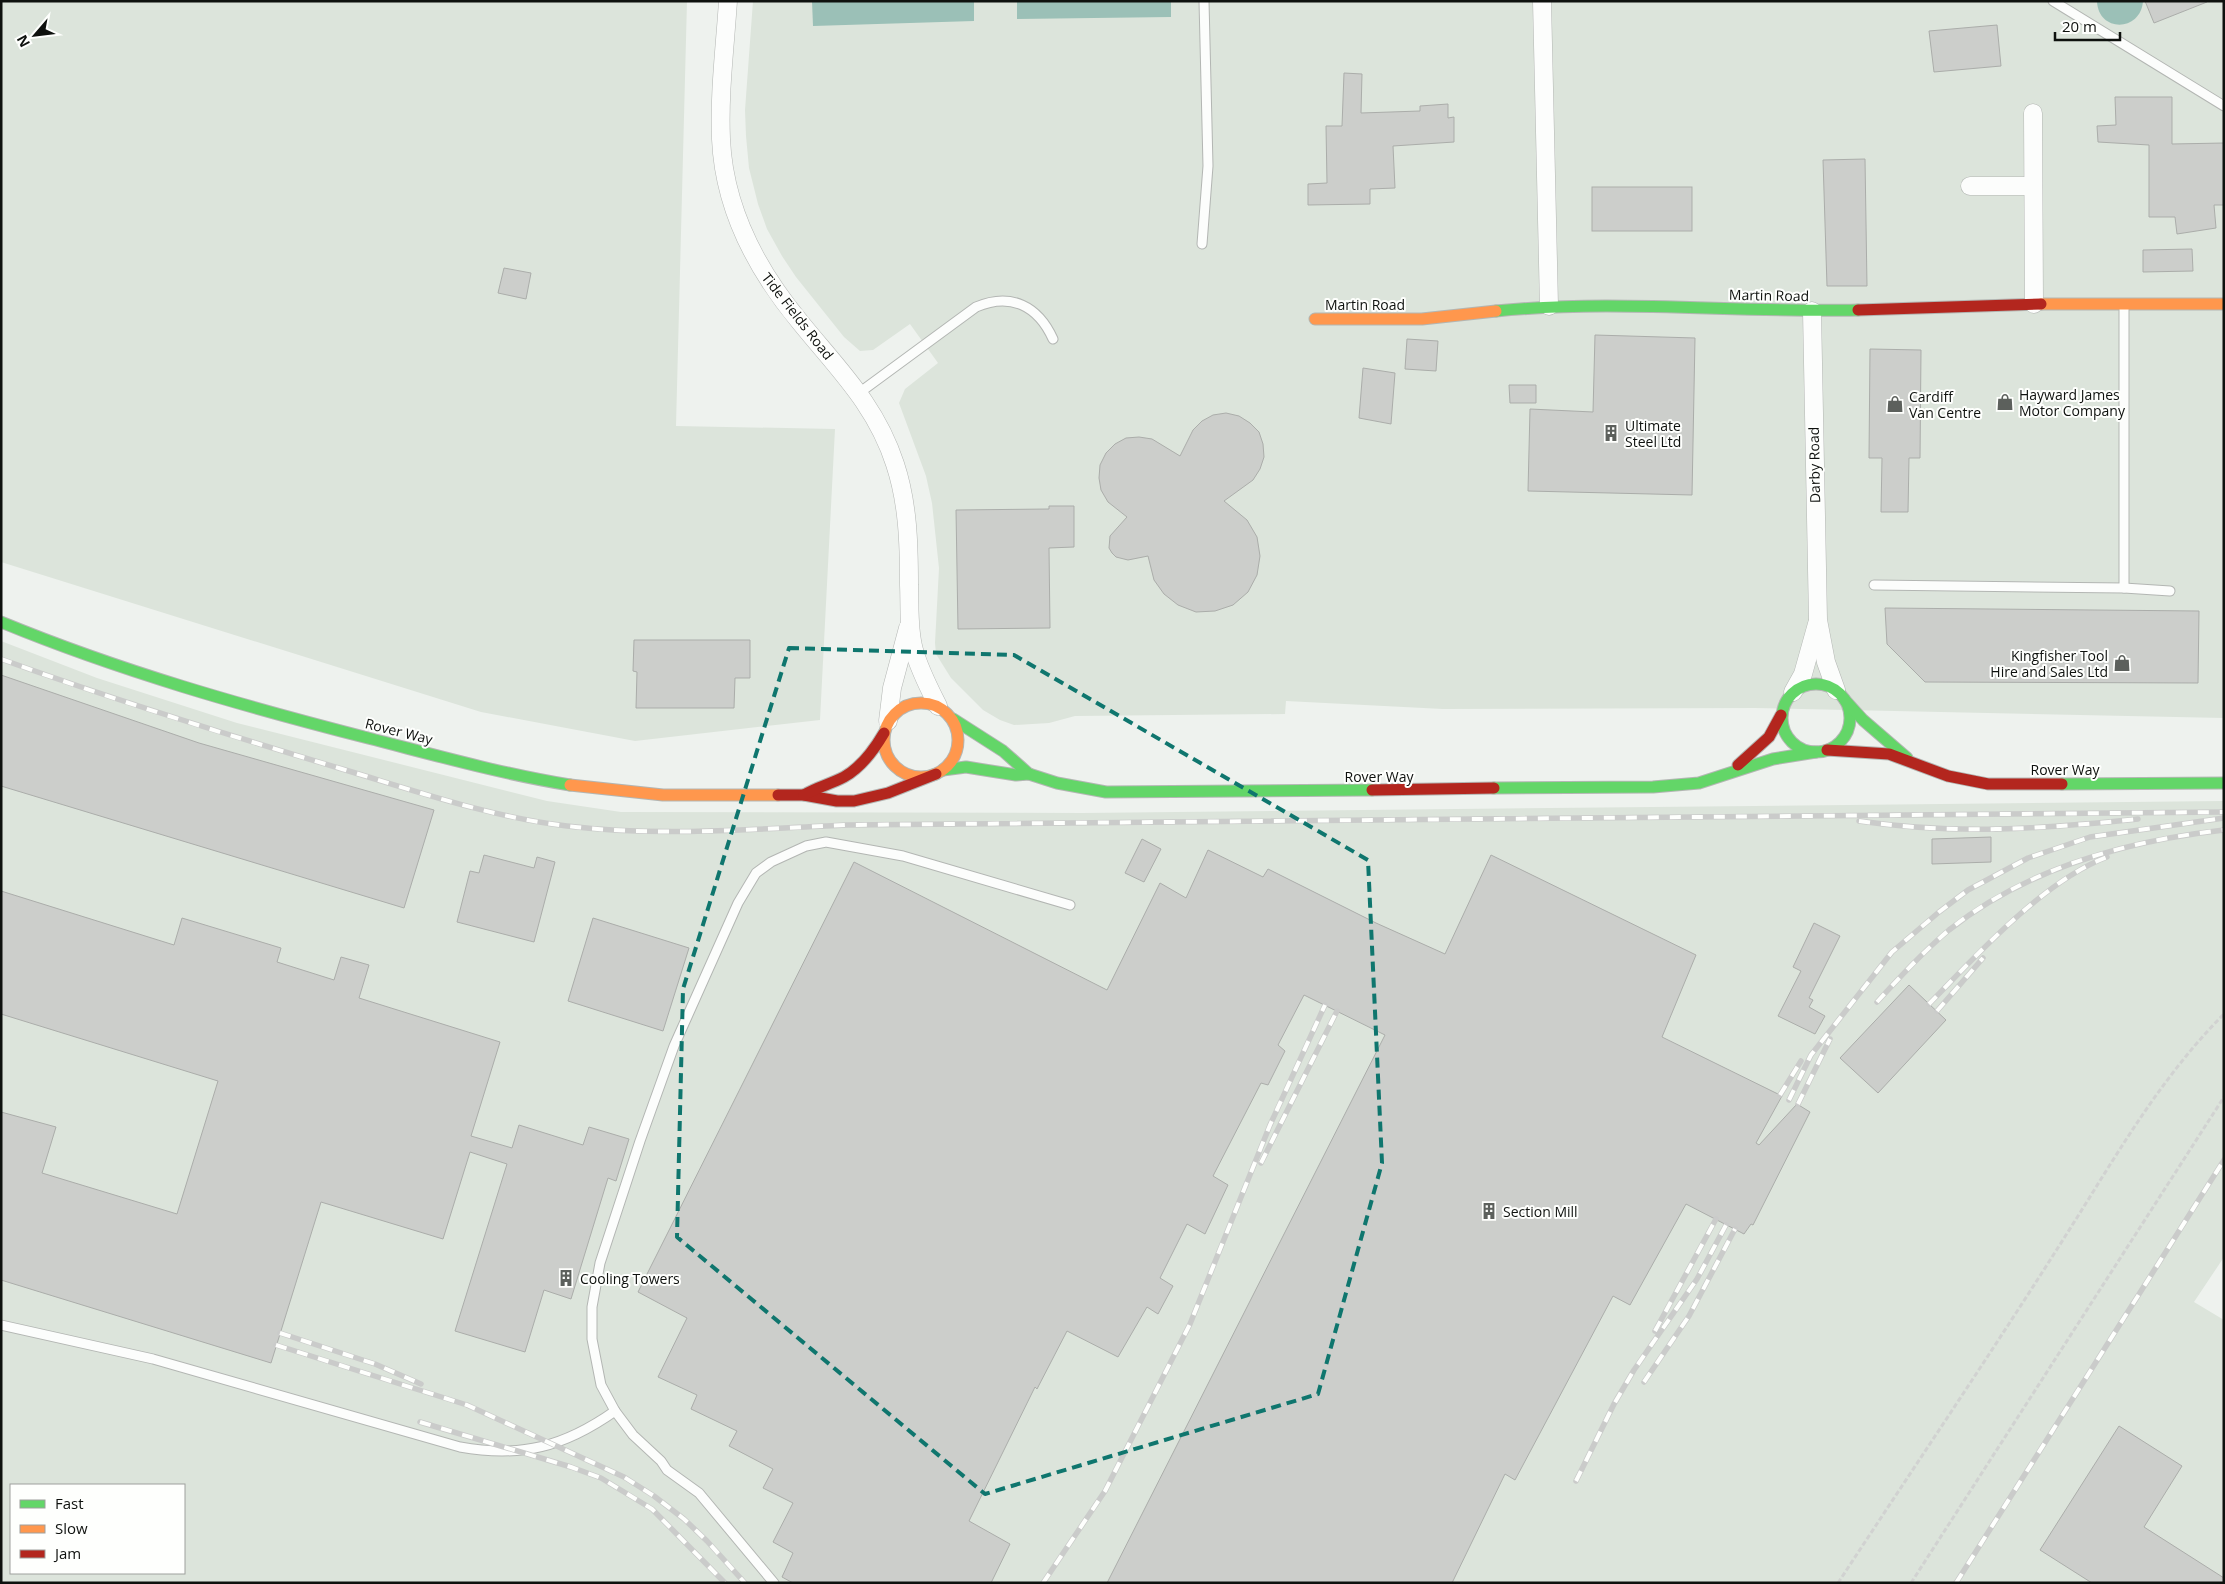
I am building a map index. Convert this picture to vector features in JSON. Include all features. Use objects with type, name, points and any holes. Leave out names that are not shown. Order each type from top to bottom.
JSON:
[{"type":"street","name":"Tide Fields Road","points":[[728,1],[720,111],[721,141],[734,211],[752,254],[773,288],[859,393],[885,437],[903,487],[909,544],[910,620],[914,649],[938,706]]},
{"type":"street","points":[[1542,1],[1549,306]]},
{"type":"street","points":[[2033,113],[2034,304]]},
{"type":"street","points":[[1970,186],[2033,186]]},
{"type":"street","name":"Martin Road","points":[[1315,319],[1422,318],[1549,306],[1812,311],[2034,304],[2224,304]]},
{"type":"street","name":"Darby Road","points":[[1812,311],[1818,620],[1826,662],[1840,694]]},
{"type":"street","name":"Tide Fields Road","points":[[886,727],[892,688],[910,620]]},
{"type":"street","name":"Darby Road","points":[[1793,692],[1803,674],[1818,620]]},
{"type":"street","name":"Rover Way","points":[[1,622],[137,674],[198,693],[489,768],[580,787],[617,791],[804,795],[822,802],[859,800],[883,795],[940,772],[966,767],[1016,775],[1029,774],[1078,788],[1106,792],[1653,787],[1699,783],[1782,756],[1821,751],[1865,751],[1911,761],[1948,776],[1988,784],[2224,783]]},
{"type":"street","points":[[1819,683],[1840,694],[1849,708],[1848,729],[1843,738],[1821,751],[1795,745],[1784,732],[1781,715],[1783,706],[1793,692],[1810,684],[1819,683]]},
{"type":"street","name":"Rover Way","points":[[1840,694],[1869,726],[1911,761]]},
{"type":"street","points":[[804,795],[815,787],[845,776],[859,767],[872,752],[886,727],[895,712],[916,702],[938,706],[953,719],[958,730],[959,742],[953,762],[940,772],[925,777],[913,776],[903,772],[894,765],[884,744],[886,727]]},
{"type":"street","name":"Rover Way","points":[[1730,772],[1769,737],[1781,715]]},
{"type":"street","name":"Rover Way","points":[[953,719],[978,737],[1018,761],[1029,774]]},
{"type":"lane","points":[[1202,244],[1208,166],[1204,1]]},
{"type":"lane","points":[[2053,1],[2224,106]]},
{"type":"lane","points":[[859,393],[976,306],[986,302],[1002,299],[1033,311],[1047,327],[1053,339]]},
{"type":"lane","points":[[2124,305],[2124,588]]},
{"type":"lane","points":[[1874,585],[2124,588],[2170,591]]},
{"type":"lane","points":[[774,1583],[699,1493],[667,1470],[661,1461],[633,1435],[615,1411],[601,1385],[592,1339],[592,1307],[600,1263],[640,1141],[674,1046],[738,903],[756,873],[771,862],[800,848],[815,844],[837,843],[902,856],[1070,905]]},
{"type":"lane","points":[[1,1325],[153,1359],[451,1444],[489,1452],[520,1452],[553,1444],[585,1431],[615,1411]]},
{"type":"path","points":[[1838,1583],[2066,1235],[2136,1123],[2171,1072],[2224,1014]]},
{"type":"path","points":[[1911,1583],[2224,1097]]},
{"type":"highlighted area","points":[[789,648],[1014,655],[1368,860],[1382,1163],[1318,1394],[985,1494],[677,1237],[683,989]]},
{"type":"shaded area","points":[[1,1],[687,1],[676,426],[835,429],[820,720],[635,741],[481,712],[1,562]]},
{"type":"shaded area","points":[[753,1],[2224,1],[2224,718],[1755,708],[1443,709],[1286,701],[1285,714],[1075,716],[1049,723],[1014,725],[1000,720],[983,710],[951,678],[936,654],[939,568],[932,503],[926,476],[899,403],[905,389],[938,363],[910,324],[873,350],[860,351],[844,337],[796,277],[782,256],[767,229],[758,204],[749,168],[745,110]]},
{"type":"shaded area","points":[[812,1],[974,1],[974,21],[813,26]]},
{"type":"shaded area","points":[[1017,1],[1171,1],[1171,17],[1017,19]]},
{"type":"shaded area","points":[[2097,1],[2143,1],[2135,19],[2120,25],[2104,19],[2099,11]]},
{"type":"shaded area","points":[[1,641],[97,678],[237,723],[547,801],[621,812],[1082,813],[2224,801],[2224,1257],[2194,1302],[2224,1320],[2224,1583],[1,1583]]},
{"type":"building","points":[[2145,1],[2207,1],[2207,2],[2154,23]]},
{"type":"building","points":[[1997,25],[2001,66],[1934,72],[1929,31]]},
{"type":"building","points":[[1344,73],[1362,74],[1361,113],[1420,111],[1420,106],[1448,104],[1448,118],[1454,117],[1454,142],[1393,146],[1395,188],[1370,189],[1370,204],[1308,205],[1308,184],[1327,183],[1326,126],[1342,126]]},
{"type":"building","points":[[2115,97],[2172,97],[2172,144],[2224,143],[2224,205],[2214,205],[2216,228],[2177,234],[2175,217],[2149,217],[2149,145],[2098,142],[2097,126],[2116,125]]},
{"type":"building","points":[[1865,159],[1867,286],[1827,286],[1823,160]]},
{"type":"building","points":[[1592,187],[1692,187],[1692,231],[1592,231]]},
{"type":"building","points":[[2192,249],[2193,271],[2143,272],[2143,250]]},
{"type":"building","points":[[504,268],[531,273],[526,299],[498,293]]},
{"type":"building","points":[[1595,335],[1695,338],[1692,495],[1528,491],[1530,409],[1593,412]]},
{"type":"building","points":[[1407,339],[1438,341],[1436,371],[1405,369]]},
{"type":"building","name":"Cardiff Van Centre","points":[[1870,349],[1921,350],[1920,458],[1909,458],[1908,512],[1881,512],[1882,458],[1869,458]]},
{"type":"building","points":[[1363,368],[1395,373],[1391,424],[1359,418]]},
{"type":"building","points":[[1509,385],[1536,385],[1536,403],[1510,403]]},
{"type":"building","points":[[1226,413],[1239,416],[1250,423],[1259,432],[1263,444],[1264,457],[1260,469],[1253,480],[1224,501],[1247,520],[1257,537],[1260,556],[1257,575],[1248,592],[1233,605],[1215,611],[1196,612],[1178,605],[1164,594],[1154,580],[1148,556],[1128,560],[1116,557],[1112,553],[1109,548],[1110,536],[1127,517],[1108,502],[1101,490],[1099,478],[1100,465],[1106,453],[1115,444],[1126,438],[1152,439],[1180,456],[1193,430],[1202,421],[1213,415]]},
{"type":"building","points":[[1049,506],[1074,506],[1074,547],[1049,548],[1050,628],[958,629],[956,510],[1049,509]]},
{"type":"building","points":[[1885,608],[2199,611],[2198,683],[1925,682],[1887,644]]},
{"type":"building","points":[[634,640],[750,640],[750,678],[735,678],[734,708],[636,708],[637,672],[633,671]]},
{"type":"building","points":[[1,675],[199,743],[434,810],[404,908],[1,786]]},
{"type":"building","points":[[1991,837],[1991,862],[1932,864],[1932,839]]},
{"type":"building","points":[[1142,839],[1161,849],[1144,882],[1125,873]]},
{"type":"building","points":[[1208,850],[1263,877],[1268,869],[1376,923],[1445,954],[1491,855],[1696,955],[1662,1037],[1782,1096],[1756,1143],[1759,1145],[1797,1104],[1810,1112],[1753,1225],[1751,1224],[1744,1234],[1686,1204],[1630,1305],[1613,1296],[1515,1480],[1505,1474],[1452,1583],[1107,1583],[1385,1035],[1304,995],[1278,1045],[1285,1051],[1268,1085],[1261,1083],[1213,1176],[1228,1185],[1205,1234],[1187,1224],[1160,1278],[1173,1286],[1158,1314],[1147,1307],[1118,1357],[1067,1331],[1037,1389],[1035,1387],[969,1521],[1010,1544],[991,1583],[793,1583],[782,1577],[793,1553],[773,1542],[793,1503],[763,1488],[773,1469],[729,1446],[737,1431],[691,1409],[697,1395],[658,1377],[687,1318],[638,1292],[854,862],[1107,990],[1160,883],[1186,898]]},
{"type":"building","points":[[484,855],[534,868],[537,857],[555,862],[534,942],[457,922],[470,871],[479,873]]},
{"type":"building","points":[[1,891],[174,945],[182,918],[281,948],[277,962],[334,980],[341,957],[369,965],[359,998],[500,1042],[471,1136],[512,1148],[519,1125],[583,1145],[589,1127],[629,1139],[616,1181],[608,1178],[571,1299],[544,1290],[525,1352],[455,1331],[507,1164],[470,1152],[443,1239],[321,1202],[271,1363],[1,1280],[1,1112],[56,1127],[42,1173],[177,1214],[218,1081],[1,1014]]},
{"type":"building","points":[[593,918],[689,948],[663,1031],[568,1001]]},
{"type":"building","points":[[1814,923],[1840,936],[1809,998],[1813,1000],[1809,1007],[1825,1016],[1815,1034],[1778,1016],[1801,971],[1793,967]]},
{"type":"building","points":[[1909,985],[1946,1020],[1878,1093],[1840,1058]]},
{"type":"building","points":[[2119,1426],[2182,1466],[2144,1527],[2224,1578],[2224,1583],[2092,1583],[2040,1550]]},
{"type":"railway","points":[[1,659],[171,717],[481,810],[538,822],[602,829],[671,832],[846,825],[2224,812]]},
{"type":"railway","points":[[1789,1100],[1811,1055],[1892,952],[1968,890],[2028,858],[2090,837],[2224,818]]},
{"type":"railway","points":[[1859,821],[1930,828],[1998,829],[2067,826],[2138,819]]},
{"type":"railway","points":[[1877,1002],[1949,930],[1979,908],[2011,890],[2044,874],[2114,850],[2187,835],[2224,830]]},
{"type":"railway","points":[[1929,1004],[1989,943],[2035,901],[2083,868],[2107,857]]},
{"type":"railway","points":[[1937,1011],[1983,958]]},
{"type":"railway","points":[[1043,1583],[1105,1491],[1190,1324],[1270,1125],[1325,1005]]},
{"type":"railway","points":[[1261,1163],[1337,1011]]},
{"type":"railway","points":[[1798,1104],[1830,1039]]},
{"type":"railway","points":[[1780,1095],[1801,1061]]},
{"type":"railway","points":[[1956,1583],[2224,1160]]},
{"type":"railway","points":[[1655,1331],[1716,1219]]},
{"type":"railway","points":[[1576,1481],[1614,1404],[1634,1370],[1697,1279],[1726,1225]]},
{"type":"railway","points":[[1644,1382],[1689,1316],[1735,1229]]},
{"type":"railway","points":[[280,1333],[375,1364],[421,1384]]},
{"type":"railway","points":[[276,1345],[467,1405],[624,1477],[654,1496],[684,1519],[745,1583]]},
{"type":"railway","points":[[420,1422],[571,1467],[601,1478],[652,1509],[725,1583]]},
{"type":"traffic: fast","points":[[1496,311],[1586,306],[1858,310]]},
{"type":"traffic: fast","points":[[1,622],[136,672],[228,700],[469,764],[570,785]]},
{"type":"traffic: fast","points":[[1823,684],[1835,690],[1844,699],[1850,711],[1850,718],[1848,731],[1840,742],[1823,752],[1809,752],[1792,742],[1784,731],[1782,711],[1792,694],[1803,686],[1823,684]]},
{"type":"traffic: fast","points":[[1844,699],[1863,720],[1907,758]]},
{"type":"traffic: fast","points":[[953,719],[1003,751],[1029,774]]},
{"type":"traffic: fast","points":[[1494,788],[1653,787],[1699,783],[1773,759],[1816,752]]},
{"type":"traffic: fast","points":[[943,770],[966,767],[1016,775],[1029,774],[1057,783],[1106,792],[1372,790]]},
{"type":"traffic: fast","points":[[2062,784],[2224,783]]},
{"type":"traffic: slow","points":[[2041,304],[2224,304]]},
{"type":"traffic: slow","points":[[1315,319],[1422,319],[1496,311]]},
{"type":"traffic: slow","points":[[914,703],[928,703],[942,709],[952,719],[958,733],[958,740],[956,754],[942,771],[928,777],[914,777],[900,771],[890,761],[884,747],[884,733],[890,719],[900,709],[914,703]]},
{"type":"traffic: slow","points":[[570,785],[663,795],[778,795]]},
{"type":"traffic: jam","points":[[1858,310],[2041,304]]},
{"type":"traffic: jam","points":[[1738,765],[1769,737],[1781,715]]},
{"type":"traffic: jam","points":[[804,795],[850,773],[867,758],[884,733]]},
{"type":"traffic: jam","points":[[1827,750],[1889,754],[1948,776],[1988,784],[2062,784]]},
{"type":"traffic: jam","points":[[778,795],[804,795],[837,801],[854,801],[888,793],[936,774]]},
{"type":"traffic: jam","points":[[1372,790],[1494,788]]},
{"type":"place","name":"Hayward James Motor Company","points":[[2005,402]]},
{"type":"place","name":"Cardiff Van Centre","points":[[1895,404]]},
{"type":"place","name":"Ultimate Steel Ltd","points":[[1611,433]]},
{"type":"place","name":"Kingfisher Tool Hire and Sales Ltd","points":[[2122,663]]},
{"type":"place","name":"Section Mill","points":[[1489,1211]]},
{"type":"place","name":"Cooling Towers","points":[[566,1278]]}]
